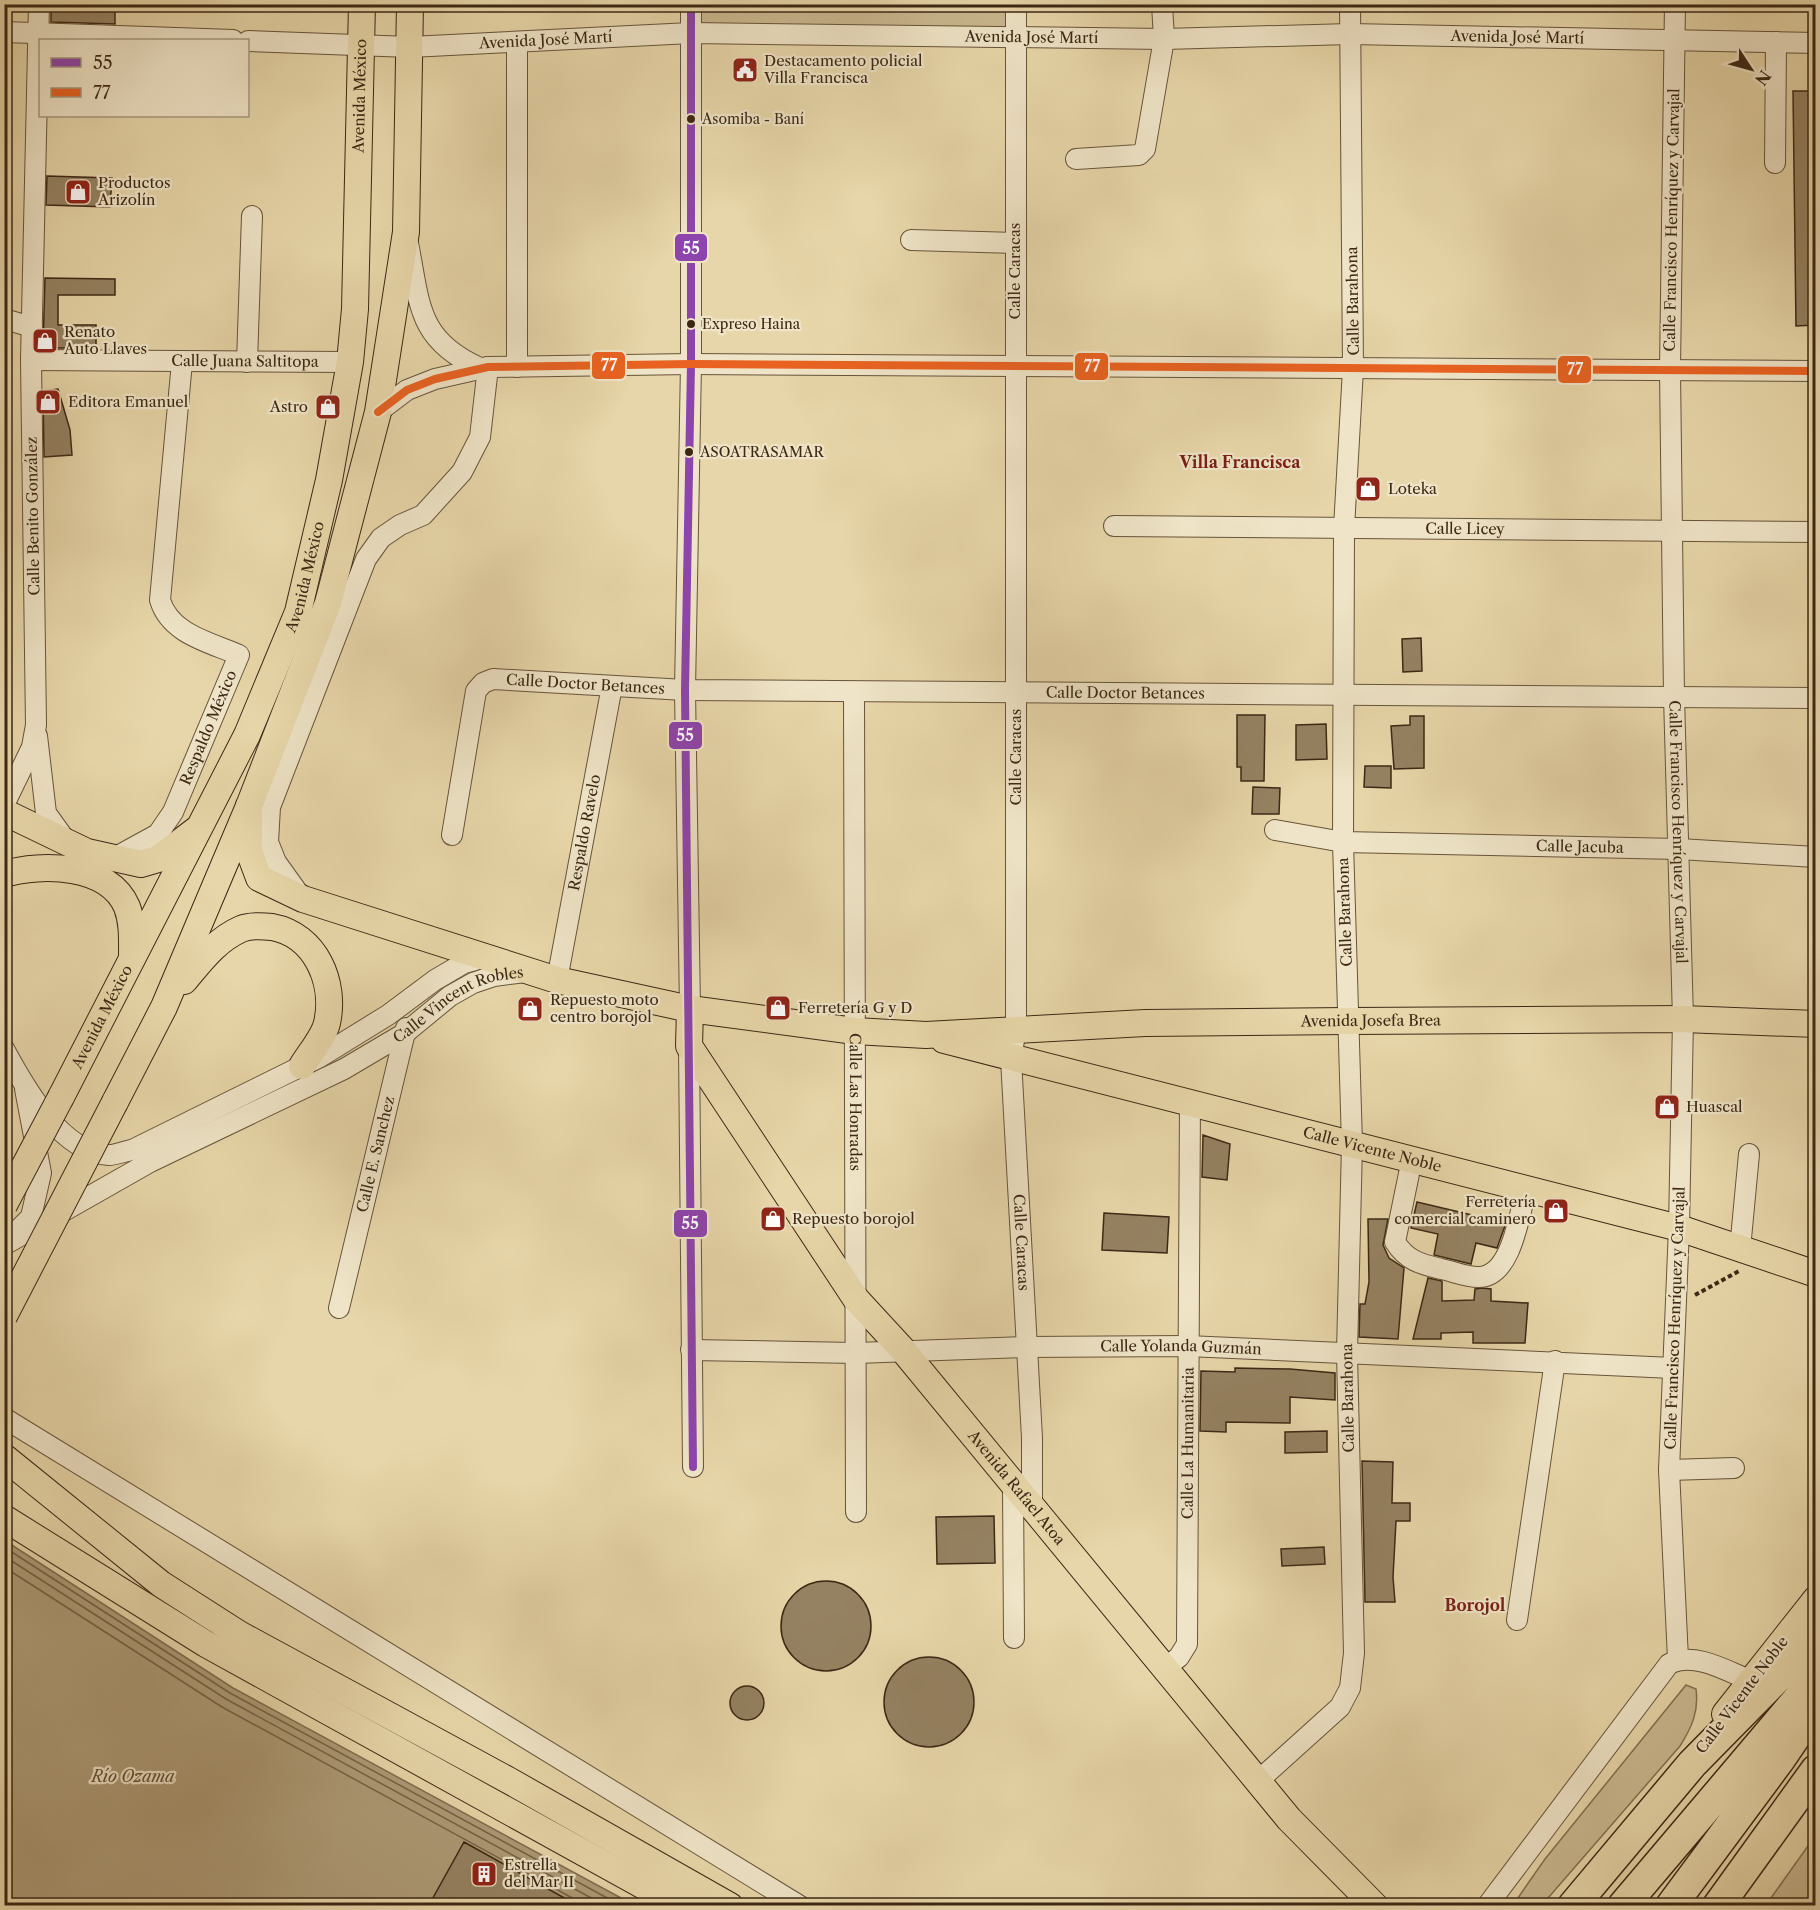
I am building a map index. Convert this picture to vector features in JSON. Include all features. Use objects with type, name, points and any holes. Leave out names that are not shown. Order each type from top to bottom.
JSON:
[{"type":"highway","points":[[1573,1905],[1692,1764],[1815,1638]]},
{"type":"highway","points":[[1623,1905],[1815,1678]]},
{"type":"highway","points":[[1671,1905],[1774,1768],[1815,1706]]},
{"type":"highway","points":[[1718,1905],[1815,1770]]},
{"type":"main road","name":"Avenida México","points":[[4,1205],[248,735],[298,612],[329,480],[350,362],[355,309],[362,4]]},
{"type":"main road","name":"Avenida México","points":[[4,1316],[164,1007],[249,806],[328,603],[378,411],[406,232],[410,4]]},
{"type":"main road","name":"Avenida México","points":[[249,806],[249,850],[259,878],[303,899],[528,972]]},
{"type":"main road","points":[[4,812],[87,852],[141,864],[158,858],[201,826]]},
{"type":"main road","points":[[4,874],[56,868],[83,872],[113,887],[126,905],[132,923],[132,960]]},
{"type":"main road","points":[[164,1007],[210,949],[242,928],[262,926],[282,929],[300,940],[314,953],[325,972],[330,995],[327,1025],[302,1066]]},
{"type":"main road","name":"Calle Vincent Robles","points":[[528,972],[690,1009],[855,1031],[926,1035]]},
{"type":"main road","points":[[688,1046],[690,1009]]},
{"type":"main road","name":"Avenida Josefa Brea","points":[[926,1035],[1016,1028],[1145,1023],[1683,1019],[1815,1024]]},
{"type":"main road","name":"Calle Vicente Noble","points":[[926,1035],[1011,1059],[1190,1101],[1679,1228],[1815,1274]]},
{"type":"main road","name":"Avenida Rafael Atoa","points":[[688,1046],[856,1299],[903,1350],[1289,1819],[1375,1905]]},
{"type":"main road","points":[[4,1457],[161,1584],[239,1634],[508,1780],[730,1905]]},
{"type":"main road","points":[[4,1518],[216,1649],[680,1905]]},
{"type":"main road","name":"Calle Vicente Noble","points":[[1692,1764],[1716,1726],[1815,1599]]},
{"type":"street","name":"Calle Benito González","points":[[4,805],[32,747],[36,725],[31,360],[39,4]]},
{"type":"street","points":[[690,1009],[685,690],[691,364],[691,4]]},
{"type":"street","name":"Calle Caracas","points":[[1016,4],[1016,1028],[1011,1059],[1032,1438],[1032,1508]]},
{"type":"street","points":[[1076,159],[1139,155],[1145,149],[1164,39],[1162,4]]},
{"type":"street","name":"Calle Barahona","points":[[1258,1781],[1340,1707],[1350,1688],[1354,1653],[1347,1353],[1352,1144],[1344,842],[1344,528],[1353,369],[1350,4]]},
{"type":"street","name":"Calle Francisco Henríquez y Carvajal","points":[[1676,4],[1670,370],[1674,696],[1683,1019],[1679,1228],[1669,1470],[1678,1659]]},
{"type":"street","points":[[4,32],[39,31],[211,39]]},
{"type":"street","name":"Avenida José Martí","points":[[249,41],[361,47],[410,47],[691,33],[1164,39],[1350,34],[1815,43]]},
{"type":"street","points":[[516,42],[517,367]]},
{"type":"street","points":[[1776,42],[1776,163]]},
{"type":"street","points":[[248,362],[252,216]]},
{"type":"street","points":[[406,232],[422,312],[437,339],[455,357],[484,368]]},
{"type":"street","points":[[911,240],[1016,243]]},
{"type":"street","points":[[4,319],[32,327]]},
{"type":"street","name":"Calle Juana Saltitopa","points":[[31,360],[350,362]]},
{"type":"street","name":"Respaldo México","points":[[116,857],[158,834],[173,812],[239,655],[177,628],[165,616],[160,600],[182,362]]},
{"type":"street","points":[[378,411],[407,390],[435,379],[484,368],[517,367],[691,364],[1015,368],[1815,371]]},
{"type":"street","points":[[303,899],[276,862],[268,842],[270,807],[366,559],[381,538],[400,525],[423,515],[462,472],[480,437],[484,368]]},
{"type":"street","name":"Calle Licey","points":[[1113,526],[1815,532]]},
{"type":"street","name":"Calle Doctor Betances","points":[[452,835],[476,691],[483,683],[493,679],[685,690],[1815,698]]},
{"type":"street","name":"Respaldo Ravelo","points":[[558,980],[612,686]]},
{"type":"street","name":"Calle Las Honradas","points":[[854,692],[856,1512]]},
{"type":"street","points":[[36,725],[46,813],[68,843]]},
{"type":"street","name":"Calle Jacuba","points":[[1275,830],[1344,842],[1679,849],[1815,857]]},
{"type":"street","points":[[4,1049],[25,1088],[64,1135],[84,1148],[110,1155],[132,1150],[302,1066],[388,1015],[435,980],[464,963],[482,958]]},
{"type":"street","name":"Calle Vincent Robles","points":[[4,1244],[126,1175],[344,1069],[405,1034],[450,996],[473,983],[494,976],[528,972]]},
{"type":"street","name":"Calle E. Sanchez","points":[[339,1308],[405,1034],[409,1000]]},
{"type":"street","points":[[688,1046],[693,1467]]},
{"type":"street","points":[[4,1244],[31,1216],[42,1173],[25,1088]]},
{"type":"street","name":"Calle La Humanitaria","points":[[1165,1668],[1179,1657],[1187,1644],[1190,1101]]},
{"type":"street","points":[[1740,1249],[1749,1154]]},
{"type":"street","points":[[1412,1159],[1395,1242],[1402,1252],[1415,1262],[1478,1278],[1492,1274],[1504,1264],[1526,1190]]},
{"type":"street","name":"Calle Yolanda Guzmán","points":[[691,1350],[856,1353],[1026,1347],[1187,1346],[1555,1360],[1673,1368]]},
{"type":"street","points":[[1517,1620],[1555,1360]]},
{"type":"street","points":[[4,1419],[800,1905]]},
{"type":"street","points":[[1669,1470],[1734,1468]]},
{"type":"street","points":[[1013,1484],[1014,1638]]},
{"type":"street","points":[[1487,1905],[1648,1688],[1669,1664],[1678,1659],[1695,1660],[1751,1681]]},
{"type":"path","points":[[1676,1305],[1766,1257]]},
{"type":"shaded area","points":[[691,5],[1015,5],[1016,36],[691,33]]},
{"type":"shaded area","points":[[1686,1685],[1696,1689],[1696,1705],[1691,1725],[1680,1746],[1542,1905],[1513,1905],[1545,1859]]},
{"type":"shaded area","points":[[1815,1836],[1815,1905],[1766,1905]]},
{"type":"water","name":"Río Ozama","points":[[4,1540],[233,1688],[634,1905],[5,1905]]},
{"type":"building","points":[[51,4],[115,4],[115,24],[51,22]]},
{"type":"building","points":[[1793,91],[1815,91],[1815,325],[1796,326]]},
{"type":"building","name":"Productos Arizolín","points":[[47,176],[112,178],[110,207],[46,205]]},
{"type":"building","points":[[45,278],[115,279],[115,295],[58,295],[58,325],[96,325],[96,348],[43,348]]},
{"type":"building","points":[[58,389],[70,430],[72,455],[44,457],[43,391]]},
{"type":"building","points":[[1421,638],[1422,671],[1403,672],[1402,639]]},
{"type":"building","points":[[1237,715],[1265,715],[1264,781],[1241,781],[1241,767],[1237,767]]},
{"type":"building","points":[[1410,716],[1424,716],[1424,768],[1394,769],[1391,726],[1410,725]]},
{"type":"building","points":[[1326,724],[1327,759],[1296,760],[1296,725]]},
{"type":"building","points":[[1365,766],[1391,766],[1391,788],[1364,787]]},
{"type":"building","points":[[1253,787],[1280,788],[1279,814],[1252,814]]},
{"type":"building","points":[[1203,1135],[1230,1144],[1227,1180],[1202,1177]]},
{"type":"building","points":[[1417,1202],[1506,1223],[1497,1248],[1476,1243],[1471,1264],[1434,1255],[1438,1234],[1411,1228]]},
{"type":"building","points":[[1104,1213],[1169,1217],[1167,1253],[1102,1250]]},
{"type":"building","points":[[1368,1219],[1388,1219],[1383,1245],[1389,1258],[1404,1268],[1398,1339],[1359,1337],[1360,1304],[1365,1304],[1369,1282]]},
{"type":"building","points":[[1428,1278],[1442,1281],[1442,1301],[1474,1300],[1475,1289],[1482,1288],[1491,1289],[1491,1301],[1528,1303],[1525,1343],[1473,1343],[1473,1332],[1441,1333],[1441,1339],[1413,1339]]},
{"type":"building","points":[[1235,1368],[1335,1373],[1335,1400],[1290,1397],[1290,1423],[1226,1422],[1226,1432],[1200,1431],[1201,1371],[1235,1372]]},
{"type":"building","points":[[1327,1431],[1327,1452],[1285,1453],[1285,1432]]},
{"type":"building","points":[[1362,1461],[1393,1462],[1392,1503],[1410,1503],[1410,1521],[1396,1521],[1393,1577],[1395,1602],[1365,1602]]},
{"type":"building","points":[[994,1516],[995,1563],[937,1564],[936,1517]]},
{"type":"building","points":[[1324,1547],[1325,1564],[1282,1566],[1281,1549]]},
{"type":"building","points":[[826,1581],[843,1584],[858,1594],[868,1609],[871,1626],[868,1643],[858,1658],[843,1668],[826,1671],[809,1668],[794,1658],[784,1643],[781,1626],[784,1609],[794,1594],[809,1584]]},
{"type":"building","points":[[929,1657],[946,1660],[961,1670],[971,1685],[974,1702],[971,1719],[961,1734],[946,1744],[929,1747],[912,1744],[897,1734],[887,1719],[884,1702],[887,1685],[897,1670],[912,1660]]},
{"type":"building","points":[[747,1686],[759,1691],[764,1703],[759,1715],[747,1720],[735,1715],[730,1703],[735,1691]]},
{"type":"building","name":"Estrella del Mar II","points":[[464,1842],[577,1905],[429,1905]]},
{"type":"transit line","name":"55","points":[[691,4],[691,364],[685,690],[693,1467]]},
{"type":"transit line","name":"77","points":[[378,412],[407,390],[435,379],[488,367],[691,364],[1816,371]]},
{"type":"place","name":"Destacamento policial Villa Francisca","points":[[745,70]]},
{"type":"place","name":"Asomiba - Baní","points":[[691,119]]},
{"type":"place","name":"Productos Arizolín","points":[[78,192]]},
{"type":"place","name":"Expreso Haina","points":[[691,324]]},
{"type":"place","name":"Renato Auto Llaves","points":[[45,341]]},
{"type":"place","name":"Editora Emanuel","points":[[48,402]]},
{"type":"place","name":"Astro","points":[[328,407]]},
{"type":"place","name":"ASOATRASAMAR","points":[[689,452]]},
{"type":"place","name":"Loteka","points":[[1368,489]]},
{"type":"place","name":"Ferretería G y D","points":[[778,1008]]},
{"type":"place","name":"Repuesto moto centro borojol","points":[[530,1009]]},
{"type":"place","name":"Huascal","points":[[1667,1107]]},
{"type":"place","name":"Ferretería comercial caminero","points":[[1556,1211]]},
{"type":"place","name":"Repuesto borojol","points":[[773,1219]]},
{"type":"place","name":"Estrella del Mar II","points":[[484,1874]]},
{"type":"district","name":"Villa Francisca","points":[[1240,462]]},
{"type":"district","name":"Borojol","points":[[1475,1605]]}]
